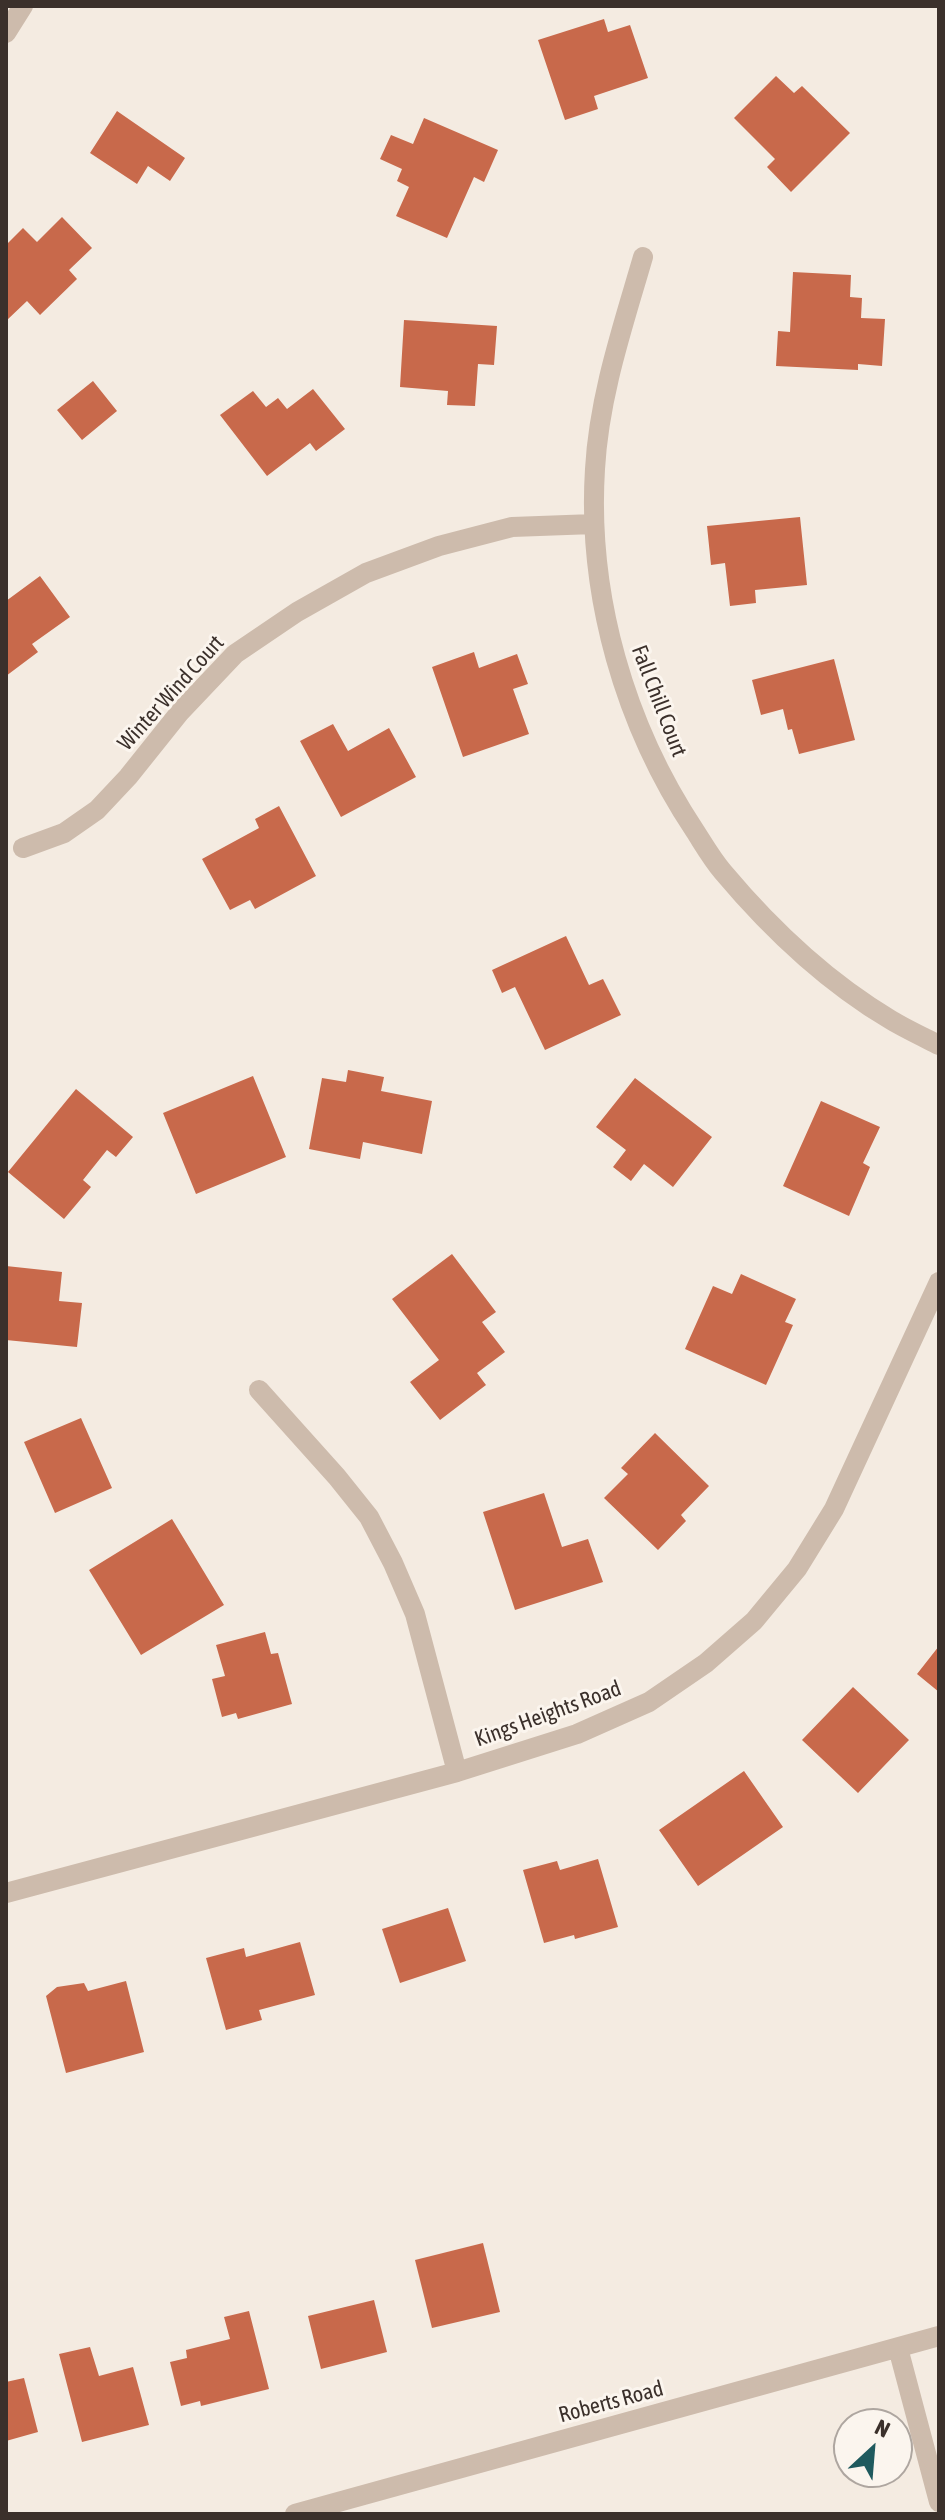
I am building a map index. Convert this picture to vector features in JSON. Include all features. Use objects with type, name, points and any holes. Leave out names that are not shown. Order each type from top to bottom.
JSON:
[{"type":"street","points":[[6,33],[23,6]]},
{"type":"street","name":"Fall Chill Court","points":[[643,257],[615,351],[604,405],[595,468],[594,524],[602,604],[615,659],[641,731],[670,793],[721,870],[773,926],[838,983],[890,1019],[939,1045]]},
{"type":"street","name":"Winter Wind Court","points":[[23,848],[64,833],[97,810],[180,712],[235,654],[297,612],[366,573],[439,546],[512,527],[594,524]]},
{"type":"street","name":"Kings Heights Road","points":[[6,1893],[457,1772],[577,1734],[649,1702],[706,1663],[754,1621],[797,1569],[834,1509],[939,1282]]},
{"type":"street","points":[[259,1390],[369,1517],[415,1614],[457,1772]]},
{"type":"street","name":"Roberts Road","points":[[295,2514],[939,2336]]},
{"type":"street","points":[[898,2348],[939,2502]]},
{"type":"building","points":[[604,19],[608,32],[630,25],[648,78],[594,96],[598,109],[565,120],[538,40]]},
{"type":"building","points":[[776,76],[794,93],[802,86],[850,133],[791,192],[767,167],[775,159],[734,118]]},
{"type":"building","points":[[117,111],[185,158],[170,181],[148,166],[137,184],[90,153]]},
{"type":"building","points":[[424,118],[498,150],[484,182],[474,177],[447,238],[396,216],[409,187],[397,181],[402,169],[380,159],[391,135],[413,144]]},
{"type":"building","points":[[62,217],[92,248],[69,270],[77,279],[40,315],[27,301],[6,321],[6,245],[23,228],[37,242]]},
{"type":"building","points":[[793,272],[851,275],[850,297],[862,298],[861,318],[885,319],[882,366],[858,364],[858,370],[776,366],[778,331],[790,332]]},
{"type":"building","points":[[404,320],[497,326],[494,365],[478,364],[475,406],[447,405],[448,391],[400,387]]},
{"type":"building","points":[[93,381],[117,411],[82,440],[57,410]]},
{"type":"building","points":[[313,389],[345,429],[316,451],[310,443],[267,476],[220,415],[253,391],[266,407],[278,398],[287,409]]},
{"type":"building","points":[[800,517],[807,585],[755,590],[756,603],[730,606],[725,563],[711,565],[707,526]]},
{"type":"building","points":[[40,576],[70,617],[32,644],[38,652],[6,676],[6,601]]},
{"type":"building","points":[[474,652],[479,668],[517,654],[528,684],[513,689],[529,734],[463,757],[432,667]]},
{"type":"building","points":[[834,659],[855,740],[799,754],[783,709],[761,715],[752,680]]},
{"type":"building","points":[[333,724],[348,751],[389,728],[416,777],[341,817],[300,741]]},
{"type":"building","points":[[279,806],[316,876],[255,909],[250,900],[230,910],[202,859],[259,828],[255,819]]},
{"type":"building","points":[[566,936],[589,985],[603,979],[621,1015],[545,1050],[515,987],[502,993],[492,970]]},
{"type":"building","points":[[348,1070],[384,1077],[381,1091],[432,1101],[422,1154],[363,1142],[360,1159],[309,1149],[322,1078],[346,1082]]},
{"type":"building","points":[[253,1076],[286,1157],[196,1194],[163,1113]]},
{"type":"building","points":[[635,1078],[712,1137],[673,1187],[644,1164],[631,1181],[613,1167],[626,1150],[596,1127]]},
{"type":"building","points":[[76,1089],[133,1137],[116,1157],[107,1150],[83,1180],[91,1187],[64,1219],[8,1172]]},
{"type":"building","points":[[821,1101],[880,1127],[863,1163],[870,1167],[849,1216],[783,1186]]},
{"type":"building","points":[[452,1254],[496,1312],[482,1322],[505,1352],[477,1373],[486,1385],[440,1420],[410,1382],[439,1360],[392,1299]]},
{"type":"building","points":[[6,1266],[62,1272],[59,1301],[82,1303],[77,1347],[6,1340]]},
{"type":"building","points":[[741,1274],[796,1299],[785,1322],[793,1325],[766,1385],[685,1349],[713,1286],[732,1294]]},
{"type":"building","points":[[81,1418],[112,1488],[55,1513],[24,1442]]},
{"type":"building","points":[[655,1433],[709,1486],[681,1515],[686,1521],[658,1550],[604,1498],[628,1474],[621,1468]]},
{"type":"building","points":[[544,1493],[562,1547],[588,1539],[603,1582],[515,1610],[483,1512]]},
{"type":"building","points":[[172,1519],[224,1605],[141,1655],[89,1570]]},
{"type":"building","points":[[265,1632],[271,1654],[278,1653],[292,1704],[238,1719],[236,1713],[222,1717],[212,1679],[225,1676],[216,1645]]},
{"type":"building","points":[[939,1646],[939,1692],[917,1674]]},
{"type":"building","points":[[853,1687],[909,1740],[858,1793],[802,1740]]},
{"type":"building","points":[[744,1771],[783,1827],[698,1886],[659,1830]]},
{"type":"building","points":[[598,1859],[618,1927],[575,1939],[574,1935],[544,1943],[523,1870],[557,1861],[560,1870]]},
{"type":"building","points":[[448,1908],[466,1961],[400,1983],[382,1929]]},
{"type":"building","points":[[300,1942],[315,1995],[259,2010],[262,2020],[226,2030],[206,1958],[244,1948],[246,1957]]},
{"type":"building","points":[[126,1981],[144,2052],[66,2073],[46,1996],[57,1987],[84,1983],[88,1991]]},
{"type":"building","points":[[483,2243],[500,2312],[432,2328],[415,2260]]},
{"type":"building","points":[[374,2300],[387,2352],[321,2369],[308,2316]]},
{"type":"building","points":[[249,2311],[269,2389],[201,2406],[200,2401],[181,2406],[170,2362],[187,2358],[186,2350],[230,2339],[224,2317]]},
{"type":"building","points":[[90,2347],[99,2376],[133,2367],[149,2425],[82,2442],[59,2354]]},
{"type":"building","points":[[24,2378],[38,2432],[6,2441],[6,2382]]}]
